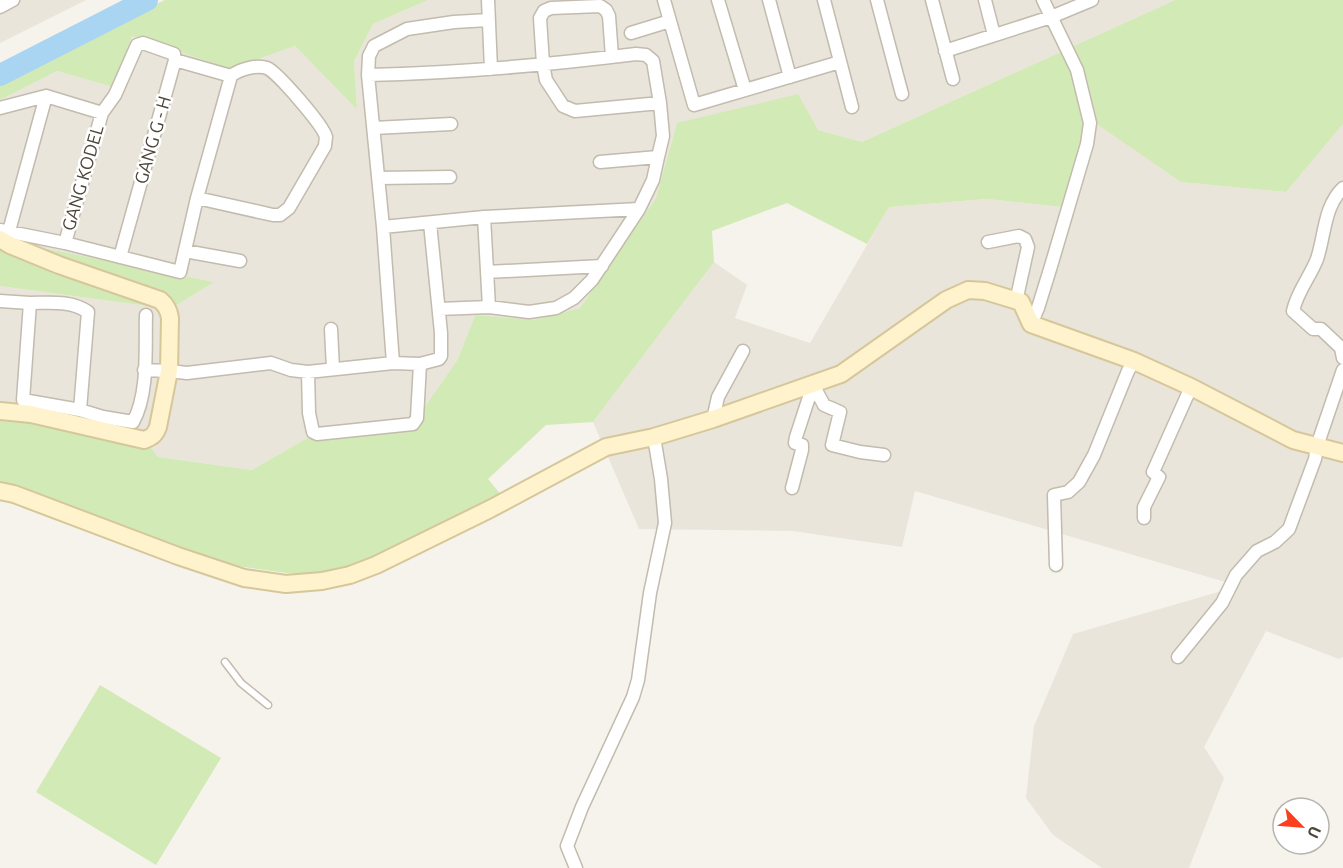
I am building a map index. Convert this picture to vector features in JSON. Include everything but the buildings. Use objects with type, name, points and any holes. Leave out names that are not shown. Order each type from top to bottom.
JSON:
[{"type":"street","points":[[0,7],[13,0]]},
{"type":"street","points":[[488,0],[491,69]]},
{"type":"street","points":[[664,0],[694,105],[840,62]]},
{"type":"street","points":[[718,0],[745,90]]},
{"type":"street","points":[[769,0],[789,77]]},
{"type":"street","points":[[824,0],[852,107]]},
{"type":"street","points":[[877,0],[902,94]]},
{"type":"street","points":[[932,0],[953,79]]},
{"type":"street","points":[[985,0],[994,35]]},
{"type":"street","points":[[1031,324],[1055,255],[1087,144],[1090,123],[1077,70],[1043,0]]},
{"type":"street","points":[[945,51],[1051,17],[1092,0]]},
{"type":"street","points":[[612,57],[609,16],[606,10],[600,6],[550,8],[544,11],[540,18],[546,81],[563,106],[575,111],[660,103]]},
{"type":"street","points":[[393,363],[368,75],[369,57],[374,46],[407,29],[454,22],[489,20]]},
{"type":"street","points":[[631,33],[670,21]]},
{"type":"street","name":"GANG KODEL","points":[[65,243],[102,113],[115,95],[137,45],[143,43],[174,54],[175,60]]},
{"type":"street","points":[[368,75],[491,69],[636,54],[646,55],[653,61],[663,136],[652,180],[639,209],[592,280],[574,298],[556,308],[529,312],[489,307],[439,309]]},
{"type":"street","points":[[175,60],[231,76]]},
{"type":"street","name":"GANG G - H","points":[[120,257],[175,60]]},
{"type":"street","points":[[3,233],[65,243],[180,272],[197,198],[231,76],[238,71],[261,67],[269,69],[284,82],[314,119],[326,137],[325,146],[289,208],[280,215],[197,198]]},
{"type":"street","points":[[0,108],[46,96],[102,113]]},
{"type":"street","points":[[0,411],[30,414],[144,440],[156,433],[169,371],[171,318],[170,312],[160,300],[59,265],[10,245],[3,233],[46,96]]},
{"type":"street","points":[[374,128],[451,124]]},
{"type":"street","points":[[600,162],[658,157]]},
{"type":"street","points":[[378,178],[450,177]]},
{"type":"street","points":[[1343,188],[1338,192],[1327,216],[1317,258],[1295,302],[1293,311],[1313,329],[1321,329],[1341,348],[1343,358]]},
{"type":"street","points":[[383,227],[483,217],[639,209]]},
{"type":"street","points":[[483,217],[489,307]]},
{"type":"street","points":[[144,370],[187,373],[271,363],[291,370],[308,372],[393,363],[420,364],[439,359],[441,333],[430,223]]},
{"type":"street","points":[[988,242],[1018,236],[1025,239],[1028,247],[1017,297],[1031,324],[1134,361],[1191,387],[1293,440],[1343,453]]},
{"type":"street","points":[[185,251],[240,261]]},
{"type":"street","points":[[487,272],[602,266]]},
{"type":"street","points":[[0,491],[14,494],[178,556],[244,578],[286,584],[322,581],[351,575],[376,565],[490,509],[606,447],[654,437],[713,419],[841,374],[946,300],[968,290],[985,291],[1021,302]]},
{"type":"street","points":[[0,301],[66,303],[80,306],[88,312],[80,410]]},
{"type":"street","points":[[30,303],[23,400],[133,422],[139,411],[143,393],[146,315]]},
{"type":"street","points":[[331,328],[333,369]]},
{"type":"street","points":[[713,419],[718,397],[742,351]]},
{"type":"street","points":[[1056,565],[1054,495],[1068,492],[1079,482],[1094,455],[1134,361]]},
{"type":"street","points":[[308,372],[309,413],[314,432],[317,434],[413,424],[417,418],[420,364]]},
{"type":"street","points":[[1178,657],[1222,603],[1236,575],[1257,551],[1275,542],[1289,529],[1315,459],[1317,446],[1343,370]]},
{"type":"street","points":[[813,385],[824,405],[840,412],[832,445],[884,455]]},
{"type":"street","points":[[792,488],[802,450],[802,445],[795,443],[796,437],[813,385]]},
{"type":"street","points":[[1144,518],[1144,507],[1159,477],[1153,472],[1191,387]]},
{"type":"street","points":[[576,868],[567,846],[582,807],[633,697],[638,680],[650,593],[665,523],[654,437]]},
{"type":"lane","points":[[225,662],[241,683],[268,705]]},
{"type":"shaded area","points":[[0,0],[86,0],[0,43]]},
{"type":"shaded area","points":[[428,0],[1175,0],[862,142],[818,130],[677,123],[656,198],[580,308],[534,321],[475,315],[458,359],[417,418],[316,433],[252,470],[158,457],[138,431],[0,404],[0,286],[170,309],[213,282],[18,243],[0,225],[0,100],[57,71],[113,87],[132,36],[230,69],[295,46],[357,108],[354,61],[373,24]]},
{"type":"shaded area","points":[[1094,121],[1181,182],[1286,192],[1343,124],[1343,657],[1339,659],[1266,631],[1204,747],[1224,778],[1189,868],[1102,868],[1053,835],[1026,798],[1034,726],[1073,634],[1239,586],[915,491],[902,547],[793,531],[639,529],[593,422],[714,262],[747,285],[735,318],[810,343],[889,207],[987,199],[1071,208]]},
{"type":"green space","points":[[165,0],[428,0],[373,24],[354,61],[357,109],[295,46],[230,69],[132,36],[113,87],[57,71],[0,100],[0,78]]},
{"type":"green space","points":[[1175,0],[1343,0],[1343,124],[1286,192],[1181,182],[1094,122],[1071,208],[987,199],[889,207],[867,244],[787,203],[712,231],[714,262],[593,422],[546,425],[488,479],[503,497],[368,565],[315,577],[237,566],[0,490],[0,404],[138,431],[158,457],[252,470],[316,433],[417,418],[458,359],[475,315],[534,320],[580,308],[656,198],[677,123],[798,94],[818,130],[862,142]]},
{"type":"green space","points":[[0,225],[18,243],[214,282],[170,309],[0,286]]},
{"type":"green space","points":[[100,685],[221,758],[156,865],[36,792]]},
{"type":"waterway","points":[[0,75],[147,0]]}]
